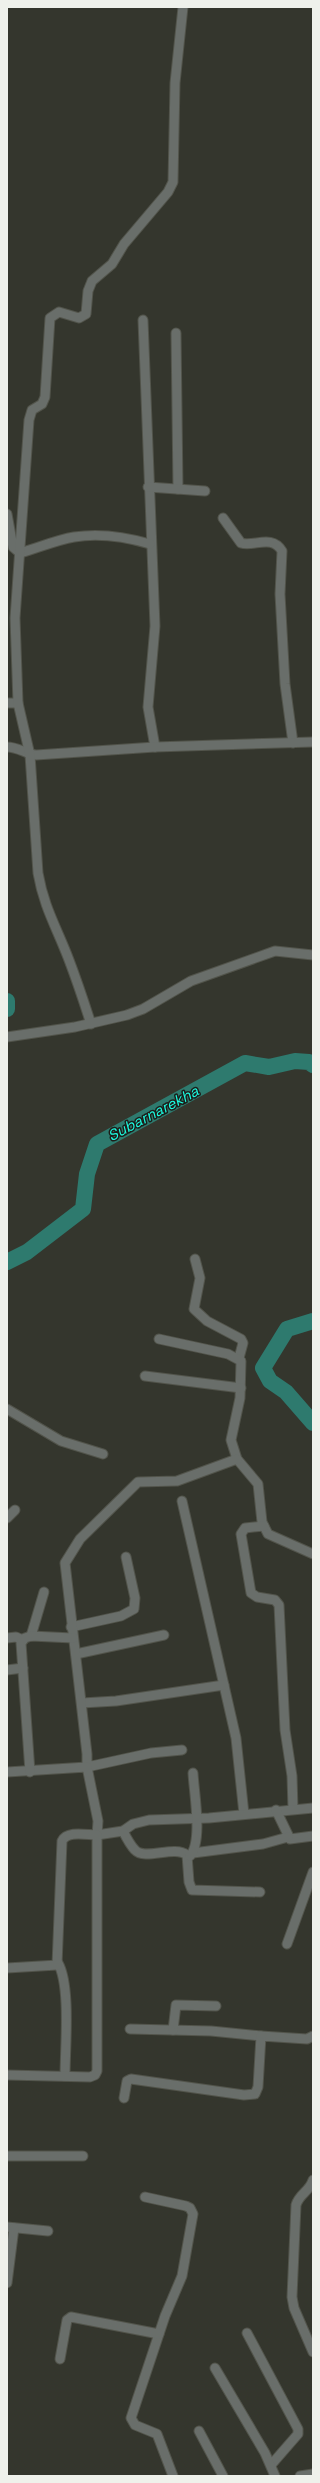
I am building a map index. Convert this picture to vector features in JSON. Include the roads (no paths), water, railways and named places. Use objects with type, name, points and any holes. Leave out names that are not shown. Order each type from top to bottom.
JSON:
[{"type":"street","points":[[91,1024],[71,965],[46,911],[41,891],[37,866],[30,755],[18,703],[11,608],[20,553],[29,420],[32,410],[42,404],[45,397],[50,318],[59,312],[79,318],[86,314],[88,291],[92,282],[112,264],[124,244],[168,192],[173,182],[175,83],[183,7]]},
{"type":"street","points":[[143,320],[150,544],[155,626],[148,706],[155,747]]},
{"type":"street","points":[[176,333],[178,489]]},
{"type":"street","points":[[148,487],[205,491]]},
{"type":"street","points":[[7,514],[14,547],[20,553]]},
{"type":"street","points":[[224,518],[241,543],[265,541],[274,544],[282,551],[280,594],[286,697],[293,743]]},
{"type":"street","points":[[20,553],[85,536],[121,537],[150,544]]},
{"type":"street","points":[[7,702],[18,703]]},
{"type":"street","points":[[7,747],[18,748],[30,755],[155,747],[313,742]]},
{"type":"street","points":[[7,1037],[91,1024],[143,1009],[191,981],[275,951],[313,955]]},
{"type":"street","points":[[195,1259],[200,1278],[194,1309],[207,1320],[242,1339],[243,1343],[239,1358],[242,1364],[241,1388],[231,1440],[237,1459],[258,1484],[264,1526],[270,1536],[313,1554]]},
{"type":"street","points":[[160,1339],[239,1358]]},
{"type":"street","points":[[145,1376],[241,1388]]},
{"type":"street","points":[[7,1410],[61,1441],[103,1454]]},
{"type":"street","points":[[7,2075],[90,2078],[95,2075],[97,2071],[97,1817],[87,1767],[82,1703],[71,1627],[66,1563],[80,1539],[98,1519],[138,1482],[177,1481],[237,1459]]},
{"type":"street","points":[[182,1501],[238,1751],[244,1814]]},
{"type":"street","points":[[7,1518],[15,1510]]},
{"type":"street","points":[[264,1526],[245,1528],[241,1534],[251,1593],[257,1597],[275,1600],[278,1605],[285,1723],[292,1776],[293,1809]]},
{"type":"street","points":[[71,1627],[122,1616],[134,1609],[135,1598],[126,1557]]},
{"type":"street","points":[[32,1636],[44,1592]]},
{"type":"street","points":[[76,1654],[164,1635]]},
{"type":"street","points":[[7,1638],[23,1640],[32,1636],[73,1638]]},
{"type":"street","points":[[23,1640],[21,1646],[30,1772]]},
{"type":"street","points":[[7,1670],[23,1668]]},
{"type":"street","points":[[82,1703],[116,1701],[224,1685]]},
{"type":"street","points":[[7,1772],[30,1772],[87,1767],[151,1754],[182,1750]]},
{"type":"street","points":[[192,1773],[196,1818],[195,1847],[191,1855],[189,1882],[192,1890],[260,1892]]},
{"type":"street","points":[[65,2076],[65,1992],[63,1975],[58,1963],[62,1841],[66,1836],[71,1834],[98,1835],[123,1831],[138,1822],[313,1808]]},
{"type":"street","points":[[276,1810],[288,1837]]},
{"type":"street","points":[[123,1831],[137,1852],[184,1852],[191,1855],[263,1844],[288,1837],[295,1840],[313,1836]]},
{"type":"street","points":[[287,1944],[313,1872]]},
{"type":"street","points":[[7,1968],[53,1966],[58,1963]]},
{"type":"street","points":[[173,2030],[176,2005],[216,2006]]},
{"type":"street","points":[[130,2029],[173,2030],[307,2039],[313,2036]]},
{"type":"street","points":[[124,2098],[126,2084],[130,2079],[237,2094],[255,2094],[257,2090],[261,2036]]},
{"type":"street","points":[[7,2156],[83,2156]]},
{"type":"street","points":[[313,2180],[310,2188],[298,2197],[296,2206],[292,2297],[294,2308],[313,2352]]},
{"type":"street","points":[[144,2197],[186,2206],[190,2208],[193,2214],[182,2276],[159,2334],[131,2420],[135,2425],[157,2434],[173,2476]]},
{"type":"street","points":[[7,2283],[11,2227],[48,2231]]},
{"type":"street","points":[[60,2359],[67,2320],[71,2317],[159,2334]]},
{"type":"street","points":[[247,2333],[298,2429],[298,2434],[271,2465]]},
{"type":"street","points":[[215,2368],[271,2465],[275,2476]]},
{"type":"street","points":[[199,2431],[223,2476]]},
{"type":"street","points":[[300,2476],[313,2474]]},
{"type":"waterway","name":"Subarnarekha","points":[[7,1001],[7,1009]]},
{"type":"waterway","name":"Subarnarekha","points":[[7,1262],[27,1252],[83,1209],[87,1174],[97,1144],[245,1063],[269,1067],[295,1061],[309,1062],[313,1065]]},
{"type":"waterway","name":"Subarnarekha","points":[[313,1321],[287,1329],[263,1368],[270,1381],[286,1392],[313,1423]]}]
